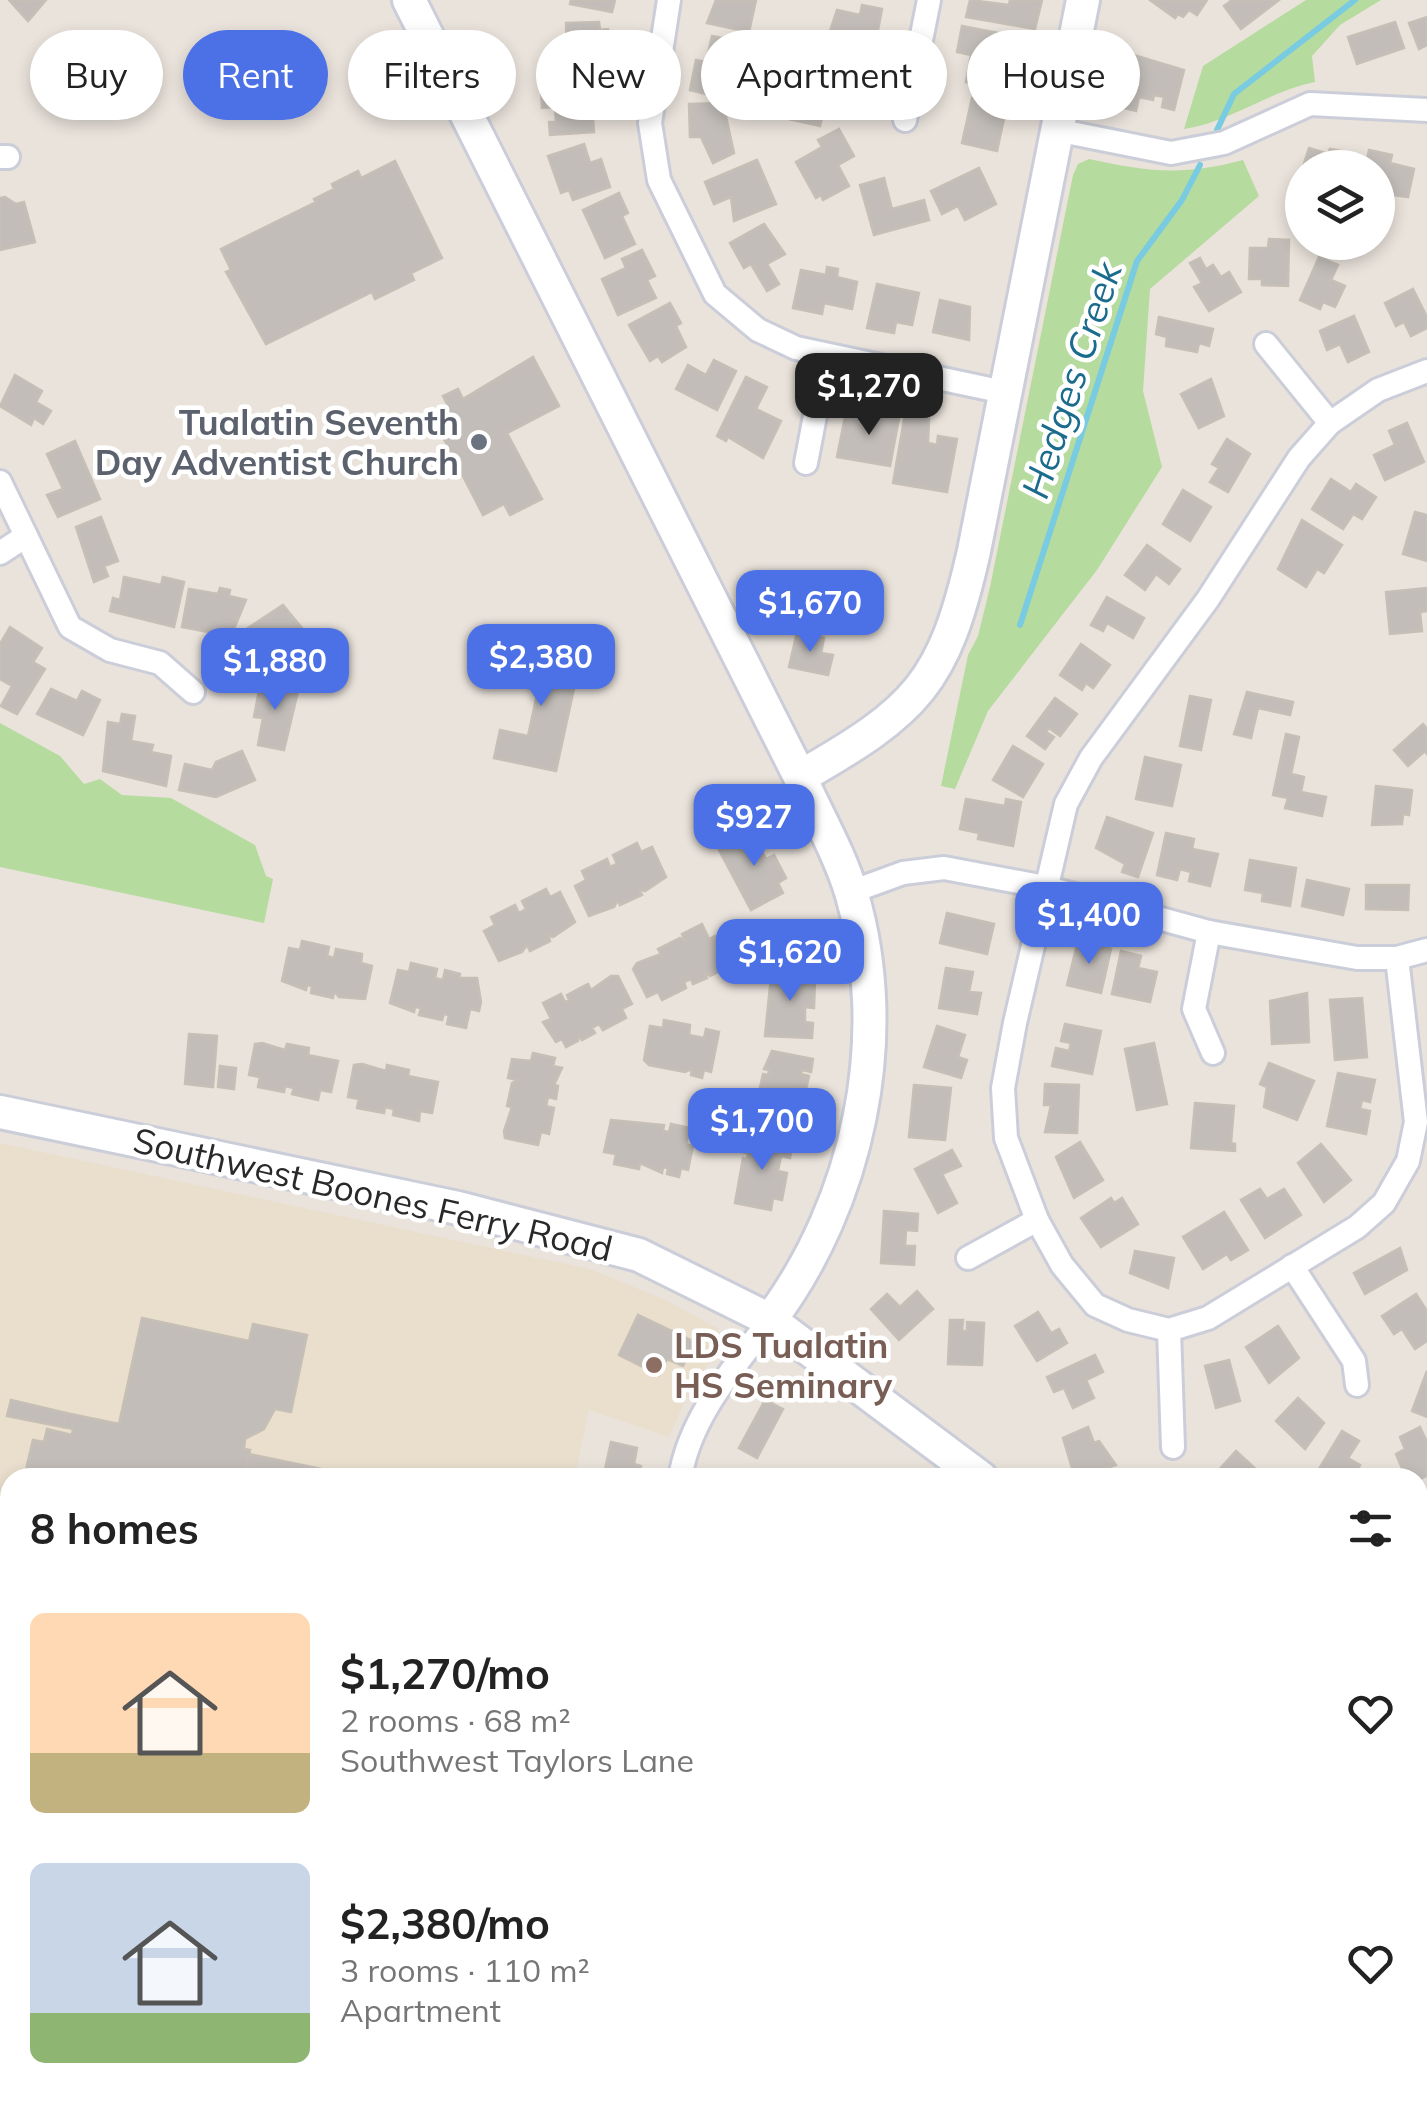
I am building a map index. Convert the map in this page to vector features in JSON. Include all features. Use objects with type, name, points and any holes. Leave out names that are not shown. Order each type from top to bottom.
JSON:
[{"type":"street","points":[[409,0],[800,777],[852,892],[869,989],[864,1093],[828,1224],[794,1289],[704,1410],[688,1444],[682,1468]]},
{"type":"street","points":[[670,0],[650,123],[659,180],[715,294],[758,330],[826,358],[1004,392]]},
{"type":"street","points":[[923,30],[929,0]]},
{"type":"street","points":[[800,777],[870,736],[902,712],[940,664],[962,604],[1083,0]]},
{"type":"street","points":[[1056,130],[1170,153],[1224,143],[1310,104],[1427,110]]},
{"type":"street","points":[[1266,344],[1330,423]]},
{"type":"street","points":[[806,463],[826,358]]},
{"type":"street","points":[[1398,958],[1416,1122],[1408,1161],[1384,1203],[1356,1227],[1208,1318],[1169,1330],[1128,1320],[1095,1305],[1062,1265],[1037,1220],[1006,1138],[1004,1088],[1066,804],[1091,758],[1208,599],[1280,484],[1330,423],[1378,390],[1427,371]]},
{"type":"street","points":[[0,482],[70,628],[110,650],[160,664],[193,692]]},
{"type":"street","points":[[0,553],[26,536]]},
{"type":"street","points":[[852,892],[929,868],[1045,887],[1209,932],[1357,958],[1398,958],[1427,950]]},
{"type":"street","points":[[1209,932],[1194,1008],[1213,1053]]},
{"type":"street","name":"Southwest Boones Ferry Road","points":[[0,1112],[608,1244],[668,1268],[770,1320],[968,1468]]},
{"type":"street","points":[[968,1258],[1037,1220]]},
{"type":"street","points":[[1292,1266],[1354,1361],[1357,1386]]},
{"type":"street","points":[[1169,1330],[1173,1447]]},
{"type":"shaded area","points":[[0,1143],[590,1269],[668,1301],[717,1328],[724,1341],[688,1394],[669,1437],[589,1410],[577,1468],[0,1468]]},
{"type":"green space","points":[[1306,0],[1381,0],[1340,25],[1312,56],[1315,82],[1218,120],[1184,129],[1203,66]]},
{"type":"green space","points":[[1089,159],[1166,170],[1243,160],[1259,196],[1150,289],[1143,391],[1162,467],[1097,570],[988,711],[955,789],[941,786],[968,655],[978,636],[990,587],[1073,175],[1078,164]]},
{"type":"green space","points":[[0,723],[60,756],[84,784],[100,779],[122,795],[171,798],[255,845],[266,876],[273,879],[264,923],[0,867]]},
{"type":"building","points":[[9,0],[46,0],[28,21]]},
{"type":"building","points":[[571,0],[615,0],[612,12],[570,4]]},
{"type":"building","points":[[716,0],[756,0],[749,30],[707,23]]},
{"type":"building","points":[[970,0],[1009,5],[1010,0],[1042,0],[1035,29],[966,17]]},
{"type":"building","points":[[1150,0],[1207,0],[1197,15],[1189,10],[1183,17],[1178,14],[1175,18]]},
{"type":"building","points":[[1232,0],[1279,0],[1241,29],[1224,6]]},
{"type":"building","points":[[862,5],[882,9],[878,30],[830,30],[837,10],[860,15]]},
{"type":"building","points":[[1427,17],[1427,45],[1419,49],[1409,23]]},
{"type":"building","points":[[599,22],[600,30],[566,30],[566,23]]},
{"type":"building","points":[[1395,22],[1404,48],[1357,64],[1348,37]]},
{"type":"building","points":[[962,26],[983,30],[967,30],[967,54],[957,52]]},
{"type":"building","points":[[1140,57],[1184,70],[1174,110],[1162,107],[1164,97],[1154,95],[1153,100],[1140,97]]},
{"type":"building","points":[[696,60],[701,61],[701,93],[690,90]]},
{"type":"building","points":[[689,104],[701,104],[701,120],[727,120],[734,153],[713,163],[701,137],[690,137]]},
{"type":"building","points":[[593,120],[594,132],[550,135],[549,122]]},
{"type":"building","points":[[793,120],[822,120],[820,126]]},
{"type":"building","points":[[967,120],[1004,120],[997,151],[962,143]]},
{"type":"building","points":[[839,129],[854,156],[838,165],[849,186],[823,200],[821,195],[816,198],[796,162],[822,147],[818,140]]},
{"type":"building","points":[[584,144],[590,163],[601,159],[610,187],[573,200],[569,190],[561,193],[548,156]]},
{"type":"building","points":[[757,160],[776,204],[734,221],[731,197],[714,204],[705,182]]},
{"type":"building","points":[[395,161],[442,258],[411,273],[414,280],[375,299],[372,292],[266,344],[226,272],[231,270],[221,249],[316,202],[314,199],[334,189],[332,184],[358,171],[361,178]]},
{"type":"building","points":[[1395,164],[1414,169],[1408,197],[1395,195]]},
{"type":"building","points":[[979,168],[996,204],[965,220],[958,206],[942,214],[931,191]]},
{"type":"building","points":[[884,178],[892,209],[924,200],[929,220],[874,235],[860,185]]},
{"type":"building","points":[[619,193],[628,213],[622,216],[635,244],[605,258],[583,210]]},
{"type":"building","points":[[0,198],[16,204],[24,202],[35,242],[0,250]]},
{"type":"building","points":[[764,224],[785,254],[767,264],[779,284],[767,291],[751,264],[744,268],[730,243]]},
{"type":"building","points":[[1269,239],[1285,240],[1288,286],[1262,285],[1262,279],[1249,279],[1250,248],[1268,248]]},
{"type":"building","points":[[642,250],[655,276],[647,280],[656,298],[618,315],[602,279],[626,268],[622,259]]},
{"type":"building","points":[[1200,258],[1206,269],[1213,265],[1221,277],[1229,272],[1241,292],[1209,311],[1194,287],[1202,283],[1190,263]]},
{"type":"building","points":[[1318,260],[1338,265],[1331,280],[1345,286],[1335,307],[1323,302],[1320,309],[1300,300]]},
{"type":"building","points":[[827,267],[838,269],[837,277],[857,282],[852,309],[824,303],[822,314],[793,308],[801,270],[826,275]]},
{"type":"building","points":[[877,284],[919,293],[912,325],[896,322],[894,333],[867,328]]},
{"type":"building","points":[[1413,289],[1427,317],[1427,328],[1411,336],[1404,322],[1396,326],[1385,303]]},
{"type":"building","points":[[940,300],[970,307],[969,340],[933,332]]},
{"type":"building","points":[[670,303],[681,323],[676,326],[686,347],[662,362],[658,356],[650,361],[629,325]]},
{"type":"building","points":[[1354,316],[1369,352],[1348,362],[1340,344],[1327,350],[1320,331]]},
{"type":"building","points":[[1159,317],[1213,329],[1209,346],[1199,343],[1197,352],[1166,346],[1167,337],[1156,334]]},
{"type":"building","name":"Tualatin Seventh Day Adventist Church","points":[[533,357],[559,406],[507,433],[542,499],[510,515],[504,504],[483,515],[432,416],[449,408],[443,396],[458,389],[463,399]]},
{"type":"building","points":[[714,360],[736,371],[717,410],[676,389],[688,365],[706,375]]},
{"type":"building","points":[[15,375],[42,391],[36,402],[51,411],[43,424],[34,418],[31,425],[0,406]]},
{"type":"building","points":[[746,377],[767,387],[756,409],[781,421],[763,458],[728,437],[726,441],[717,436]]},
{"type":"building","points":[[1211,379],[1224,416],[1199,428],[1181,394]]},
{"type":"building","points":[[878,409],[900,413],[890,466],[837,457],[846,412],[871,417],[869,425],[874,426]]},
{"type":"building","points":[[905,414],[929,419],[928,443],[937,445],[938,436],[957,439],[947,492],[893,483]]},
{"type":"building","points":[[1407,423],[1424,462],[1385,480],[1374,455],[1395,445],[1389,431]]},
{"type":"building","points":[[1227,439],[1250,454],[1228,492],[1210,482],[1219,468],[1212,464]]},
{"type":"building","points":[[75,441],[100,499],[58,517],[47,495],[63,489],[47,454]]},
{"type":"building","points":[[1331,479],[1351,492],[1356,484],[1376,497],[1362,519],[1353,514],[1343,529],[1312,509]]},
{"type":"building","points":[[1183,490],[1211,507],[1190,541],[1163,524]]},
{"type":"building","points":[[1415,512],[1427,515],[1427,561],[1403,554]]},
{"type":"building","points":[[101,517],[118,561],[104,566],[108,576],[94,582],[76,527]]},
{"type":"building","points":[[1302,520],[1342,545],[1324,573],[1317,569],[1306,587],[1278,569]]},
{"type":"building","points":[[1147,545],[1180,569],[1169,584],[1156,574],[1145,590],[1125,575]]},
{"type":"building","points":[[124,577],[161,585],[163,577],[184,582],[174,627],[110,611],[113,598],[120,600]]},
{"type":"building","points":[[220,588],[230,590],[229,596],[246,600],[229,636],[182,627],[189,589],[218,594]]},
{"type":"building","points":[[1427,588],[1427,611],[1420,612],[1422,631],[1390,634],[1386,592]]},
{"type":"building","points":[[1107,597],[1144,618],[1133,638],[1107,623],[1103,631],[1091,625]]},
{"type":"building","points":[[283,605],[311,639],[275,664],[245,630]]},
{"type":"building","points":[[10,627],[42,648],[33,662],[45,669],[17,714],[1,706],[12,686],[0,679],[0,644]]},
{"type":"building","points":[[797,632],[824,638],[821,653],[833,655],[828,675],[789,667]]},
{"type":"building","points":[[1081,644],[1110,665],[1093,688],[1086,683],[1082,690],[1060,675]]},
{"type":"building","points":[[517,647],[580,661],[556,771],[494,758],[500,730],[528,736],[538,690],[509,684]]},
{"type":"building","points":[[261,680],[299,687],[284,750],[258,745],[263,718],[254,717]]},
{"type":"building","points":[[51,689],[77,701],[82,691],[100,700],[83,735],[37,714]]},
{"type":"building","points":[[1247,692],[1293,702],[1290,715],[1258,708],[1251,738],[1234,734]]},
{"type":"building","points":[[1190,696],[1211,700],[1201,750],[1180,746]]},
{"type":"building","points":[[1055,698],[1077,714],[1060,736],[1049,728],[1046,732],[1054,737],[1045,749],[1027,736]]},
{"type":"building","points":[[122,714],[135,716],[131,741],[153,745],[151,752],[171,756],[166,786],[103,771],[108,722],[120,724]]},
{"type":"building","points":[[1423,724],[1427,729],[1427,754],[1425,751],[1408,766],[1394,750]]},
{"type":"building","points":[[1286,734],[1299,737],[1291,774],[1304,777],[1301,792],[1326,797],[1322,816],[1285,808],[1288,798],[1273,795]]},
{"type":"building","points":[[1013,746],[1043,764],[1023,797],[993,780]]},
{"type":"building","points":[[242,751],[255,780],[216,797],[179,790],[185,764],[212,770],[216,762]]},
{"type":"building","points":[[1145,757],[1181,765],[1172,806],[1136,799]]},
{"type":"building","points":[[1376,786],[1412,790],[1409,815],[1403,814],[1402,824],[1372,825]]},
{"type":"building","points":[[966,799],[1005,806],[1006,799],[1021,802],[1013,846],[978,839],[979,833],[960,829]]},
{"type":"building","points":[[1107,817],[1153,833],[1138,877],[1122,872],[1125,864],[1096,848]]},
{"type":"building","points":[[761,828],[767,841],[759,846],[766,859],[774,855],[786,878],[778,883],[783,893],[751,910],[719,850]]},
{"type":"building","points":[[1166,833],[1194,839],[1192,849],[1218,854],[1210,886],[1189,881],[1191,872],[1180,869],[1177,880],[1157,875]]},
{"type":"building","points":[[637,843],[641,852],[652,847],[666,877],[645,891],[639,889],[642,895],[620,905],[618,900],[614,907],[589,916],[575,886],[586,880],[582,871],[607,859],[610,867],[617,864],[613,855]]},
{"type":"building","points":[[1250,860],[1296,868],[1290,906],[1262,901],[1263,893],[1245,890]]},
{"type":"building","points":[[1307,880],[1349,889],[1343,915],[1302,906]]},
{"type":"building","points":[[1366,885],[1409,885],[1408,910],[1366,909]]},
{"type":"building","points":[[546,889],[550,897],[560,892],[575,922],[553,937],[548,935],[550,941],[530,951],[527,945],[522,952],[499,961],[484,931],[495,925],[491,917],[515,905],[519,913],[526,909],[522,901]]},
{"type":"building","points":[[947,913],[994,924],[987,954],[940,943]]},
{"type":"building","points":[[702,924],[709,939],[715,936],[726,958],[718,962],[722,970],[710,976],[704,972],[707,978],[693,984],[691,979],[684,982],[686,988],[662,1000],[658,992],[647,997],[633,969],[637,963],[661,954],[658,949],[680,938],[685,941],[682,934]]},
{"type":"building","points":[[302,941],[329,947],[327,956],[334,958],[336,949],[362,954],[361,963],[372,966],[365,999],[339,997],[334,991],[333,998],[311,993],[312,986],[307,985],[306,990],[282,981],[289,948],[300,950]]},
{"type":"building","points":[[1078,941],[1111,949],[1101,993],[1067,985]]},
{"type":"building","points":[[1121,951],[1141,956],[1138,968],[1157,972],[1150,1002],[1112,994]]},
{"type":"building","points":[[411,963],[437,969],[435,978],[443,980],[445,970],[460,974],[459,978],[477,978],[481,1002],[479,1011],[470,1009],[466,1028],[447,1024],[449,1015],[444,1014],[442,1020],[419,1015],[421,1008],[415,1007],[414,1012],[390,1003],[398,970],[409,972]]},
{"type":"building","points":[[772,967],[807,970],[806,980],[815,980],[814,1008],[805,1007],[805,1022],[813,1023],[812,1038],[765,1036]]},
{"type":"building","points":[[946,968],[973,972],[969,992],[981,993],[977,1014],[939,1008]]},
{"type":"building","points":[[611,976],[618,976],[632,1004],[622,1009],[626,1018],[603,1030],[599,1024],[592,1028],[595,1033],[582,1040],[579,1035],[578,1041],[566,1047],[562,1039],[556,1042],[543,1022],[551,1019],[543,1003],[561,994],[565,1002],[569,1000],[567,995],[588,984],[591,990]]},
{"type":"building","points":[[1307,993],[1309,1042],[1272,1044],[1270,1001]]},
{"type":"building","points":[[1362,998],[1367,1057],[1335,1060],[1330,1000]]},
{"type":"building","points":[[664,1020],[690,1025],[689,1035],[704,1038],[706,1029],[719,1032],[711,1072],[704,1070],[702,1078],[691,1075],[692,1069],[685,1072],[649,1065],[644,1060],[650,1026],[663,1028]]},
{"type":"building","points":[[1065,1024],[1101,1031],[1092,1074],[1052,1066],[1056,1048],[1069,1051],[1071,1043],[1061,1041]]},
{"type":"building","points":[[937,1026],[965,1035],[958,1057],[967,1060],[961,1078],[924,1067]]},
{"type":"building","points":[[189,1034],[217,1036],[213,1087],[185,1084]]},
{"type":"building","points":[[1154,1043],[1167,1104],[1137,1110],[1125,1049]]},
{"type":"building","points":[[255,1044],[285,1050],[287,1044],[309,1048],[308,1055],[338,1061],[331,1092],[320,1090],[318,1100],[292,1094],[294,1088],[285,1086],[284,1092],[258,1087],[260,1077],[249,1075]]},
{"type":"building","points":[[772,1051],[813,1059],[811,1072],[802,1070],[801,1074],[809,1076],[806,1089],[798,1088],[797,1096],[805,1098],[802,1112],[793,1110],[801,1116],[798,1131],[758,1123],[759,1115],[754,1114],[756,1102],[762,1103],[763,1098],[758,1097],[763,1074],[768,1075],[769,1070],[764,1069]]},
{"type":"building","points":[[533,1053],[555,1058],[553,1066],[562,1068],[554,1085],[558,1086],[556,1099],[548,1097],[546,1106],[554,1108],[549,1134],[541,1132],[538,1145],[505,1138],[504,1131],[512,1107],[507,1106],[512,1083],[518,1080],[508,1078],[512,1059],[531,1061]]},
{"type":"building","points":[[1269,1063],[1314,1081],[1297,1120],[1264,1107],[1267,1087],[1260,1084]]},
{"type":"building","points":[[354,1065],[386,1071],[387,1065],[409,1070],[408,1076],[438,1082],[432,1113],[420,1111],[419,1121],[393,1115],[394,1109],[385,1107],[384,1113],[357,1108],[359,1099],[348,1097]]},
{"type":"building","points":[[220,1066],[236,1068],[234,1089],[218,1087]]},
{"type":"building","points":[[1338,1073],[1375,1080],[1370,1102],[1362,1100],[1360,1109],[1370,1111],[1366,1134],[1327,1126]]},
{"type":"building","points":[[1045,1084],[1079,1085],[1077,1133],[1045,1132],[1051,1105],[1044,1105]]},
{"type":"building","points":[[914,1085],[951,1088],[945,1140],[909,1137]]},
{"type":"building","points":[[1195,1103],[1234,1106],[1231,1143],[1235,1144],[1235,1151],[1191,1148]]},
{"type":"building","points":[[611,1120],[664,1125],[663,1131],[669,1132],[671,1124],[690,1128],[686,1144],[693,1146],[688,1170],[681,1168],[679,1177],[667,1174],[668,1168],[663,1167],[662,1173],[640,1163],[639,1169],[614,1164],[616,1154],[604,1152]]},
{"type":"building","points":[[753,1136],[792,1143],[790,1158],[781,1156],[778,1171],[787,1173],[782,1200],[773,1198],[771,1210],[735,1203],[743,1158],[747,1159],[748,1153],[742,1152],[745,1140],[752,1142]]},
{"type":"building","points":[[1080,1142],[1103,1180],[1074,1198],[1056,1157]]},
{"type":"building","points":[[1321,1144],[1351,1180],[1324,1202],[1298,1163]]},
{"type":"building","points":[[952,1150],[961,1166],[942,1174],[957,1203],[938,1213],[915,1169]]},
{"type":"building","points":[[1260,1189],[1267,1199],[1284,1189],[1301,1215],[1265,1238],[1241,1200]]},
{"type":"building","points":[[1111,1198],[1114,1203],[1122,1198],[1138,1224],[1101,1247],[1081,1218]]},
{"type":"building","points":[[884,1211],[918,1214],[917,1231],[906,1230],[905,1246],[915,1246],[914,1265],[881,1263]]},
{"type":"building","points":[[1224,1212],[1248,1250],[1231,1260],[1227,1254],[1203,1269],[1183,1237]]},
{"type":"building","points":[[1400,1248],[1407,1270],[1365,1294],[1354,1273]]},
{"type":"building","points":[[1135,1251],[1174,1258],[1168,1288],[1130,1273]]},
{"type":"building","points":[[917,1291],[933,1309],[899,1340],[871,1309],[887,1294],[900,1307]]},
{"type":"building","points":[[1416,1294],[1427,1311],[1427,1341],[1415,1349],[1402,1329],[1394,1334],[1382,1316]]},
{"type":"building","points":[[1038,1312],[1051,1333],[1059,1329],[1067,1343],[1037,1361],[1015,1326]]},
{"type":"building","points":[[638,1315],[695,1342],[683,1366],[667,1359],[659,1375],[619,1355]]},
{"type":"building","points":[[142,1318],[249,1341],[253,1324],[307,1335],[291,1412],[275,1409],[264,1429],[245,1439],[244,1449],[250,1450],[246,1467],[251,1468],[26,1468],[33,1440],[44,1442],[47,1429],[72,1435],[73,1429],[63,1427],[66,1413],[119,1424]]},
{"type":"building","points":[[950,1320],[963,1320],[962,1331],[967,1331],[967,1322],[984,1323],[982,1365],[948,1364]]},
{"type":"building","points":[[1278,1326],[1299,1358],[1269,1383],[1246,1347]]},
{"type":"building","points":[[1095,1355],[1103,1372],[1086,1380],[1094,1398],[1073,1408],[1064,1388],[1054,1392],[1047,1377]]},
{"type":"building","points":[[1229,1360],[1240,1401],[1216,1408],[1205,1366]]},
{"type":"building","points":[[1427,1371],[1427,1417],[1412,1411]]},
{"type":"building","points":[[1298,1398],[1324,1423],[1305,1449],[1276,1421]]},
{"type":"building","points":[[11,1400],[66,1413],[63,1427],[7,1416]]},
{"type":"building","points":[[765,1400],[783,1409],[757,1458],[739,1448]]},
{"type":"building","points":[[1088,1427],[1094,1443],[1099,1441],[1116,1465],[1072,1468],[1063,1438]]},
{"type":"building","points":[[1420,1427],[1427,1442],[1427,1468],[1402,1468],[1396,1454],[1405,1449],[1400,1437]]},
{"type":"building","points":[[1342,1431],[1359,1441],[1348,1458],[1360,1465],[1359,1468],[1320,1468]]},
{"type":"building","points":[[611,1442],[637,1448],[634,1464],[640,1468],[605,1468]]},
{"type":"building","points":[[1236,1451],[1254,1468],[1221,1468]]},
{"type":"building","points":[[249,1454],[316,1468],[251,1468],[246,1467]]},
{"type":"waterway","name":"Hedges Creek","points":[[1217,130],[1234,94],[1355,0]]},
{"type":"waterway","name":"Hedges Creek","points":[[1020,625],[1137,261],[1182,200],[1200,165]]},
{"type":"place","name":"Tualatin Seventh Day Adventist Church","points":[[479,442]]},
{"type":"place","name":"LDS Tualatin HS Seminary","points":[[654,1365]]}]
